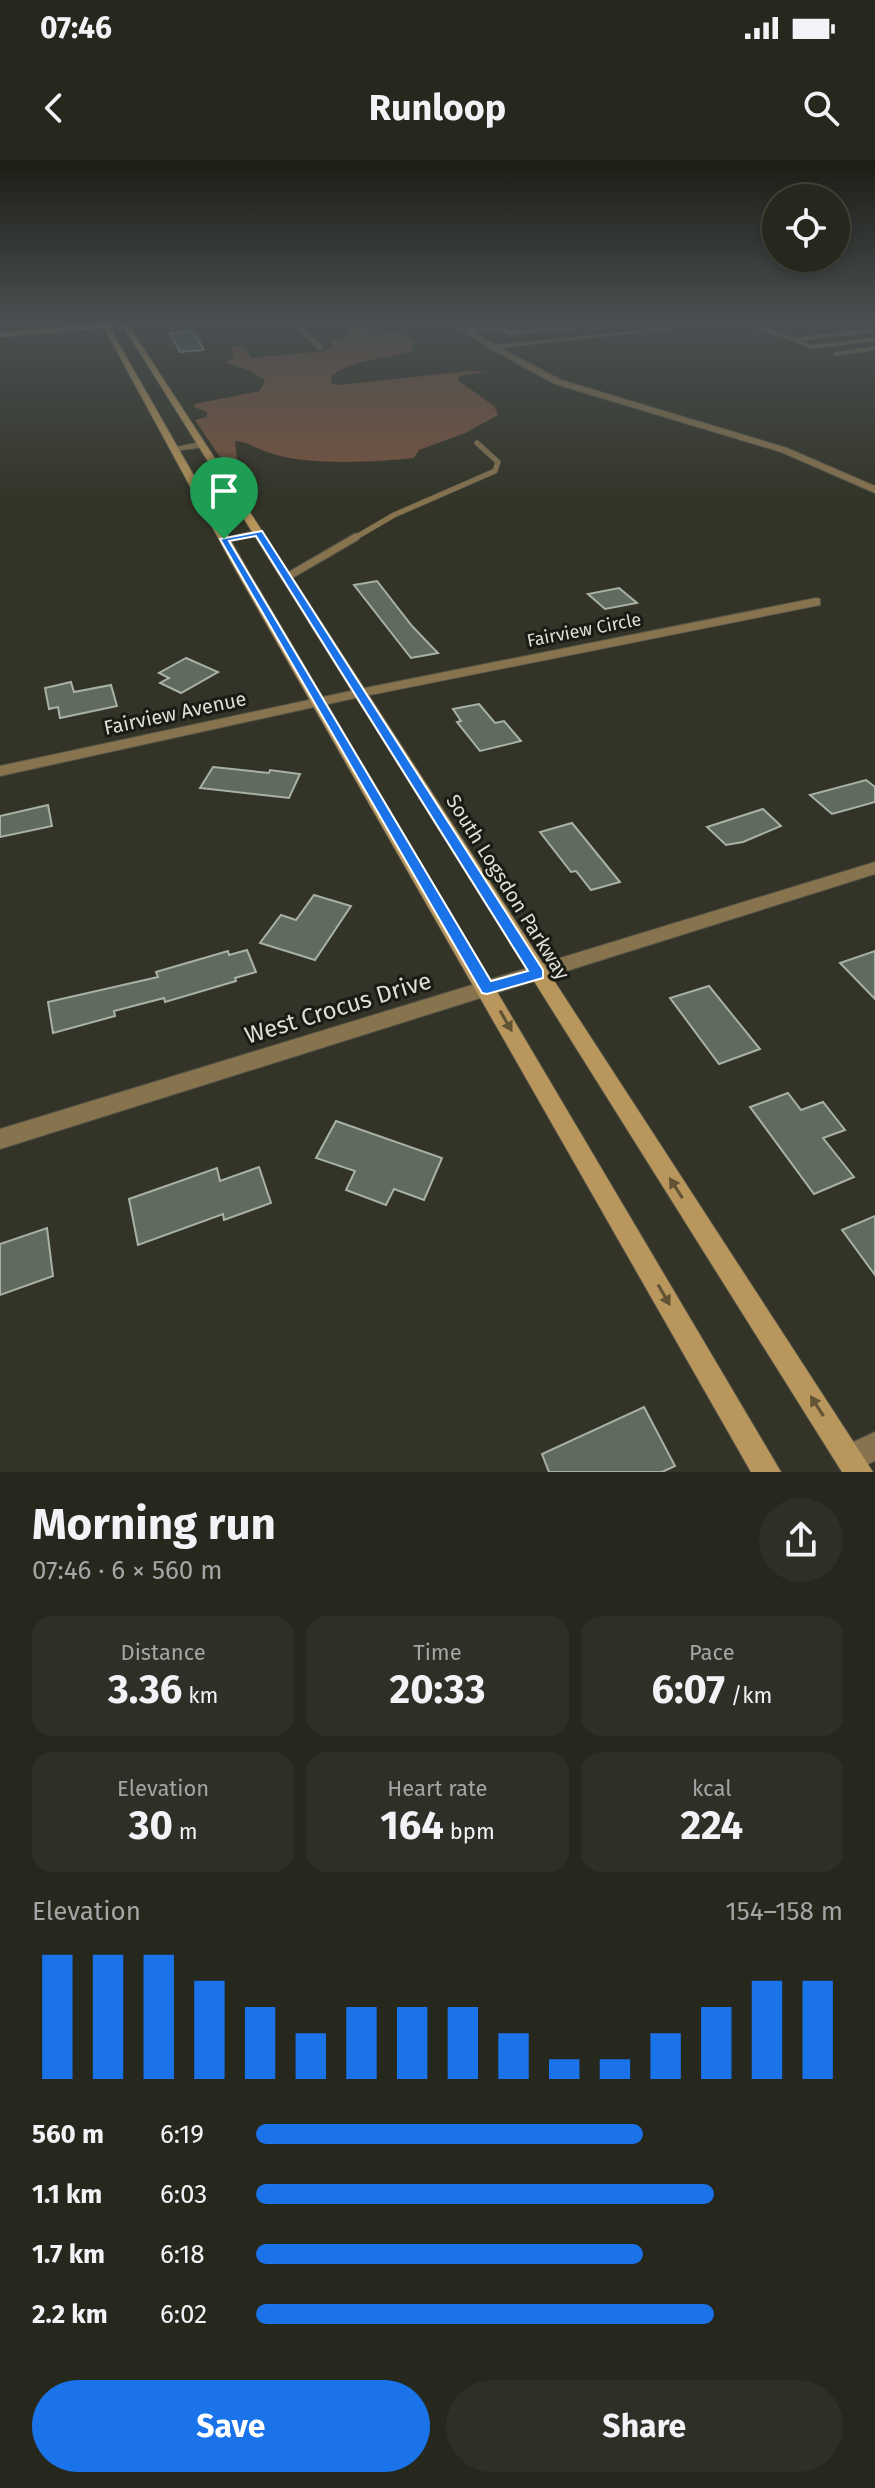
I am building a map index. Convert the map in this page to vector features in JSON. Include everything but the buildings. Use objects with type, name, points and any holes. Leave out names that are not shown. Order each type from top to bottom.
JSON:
[{"type":"main road","points":[[147,384],[175,448],[224,539],[767,1472]]},
{"type":"main road","name":"South Logsdon Parkway","points":[[161,384],[259,533],[538,974],[861,1459]]},
{"type":"street","points":[[564,384],[784,450],[875,490]]},
{"type":"street","points":[[175,448],[201,445]]},
{"type":"street","points":[[224,539],[259,533]]},
{"type":"street","name":"Fairview Circle","points":[[360,693],[816,602]]},
{"type":"street","name":"Fairview Avenue","points":[[0,771],[360,693]]},
{"type":"street","name":"West Crocus Drive","points":[[0,1139],[875,868]]},
{"type":"lane","points":[[287,577],[394,515],[495,471],[498,462],[477,443]]},
{"type":"shaded area","points":[[263,384],[464,384],[494,406],[498,415],[465,433],[419,450],[414,458],[361,462],[303,460],[235,441],[237,459],[224,463],[195,420],[207,417],[207,412],[194,407],[195,404],[260,391]]},
{"type":"route","points":[[259,533],[538,974],[487,988],[224,539],[259,533]]}]
